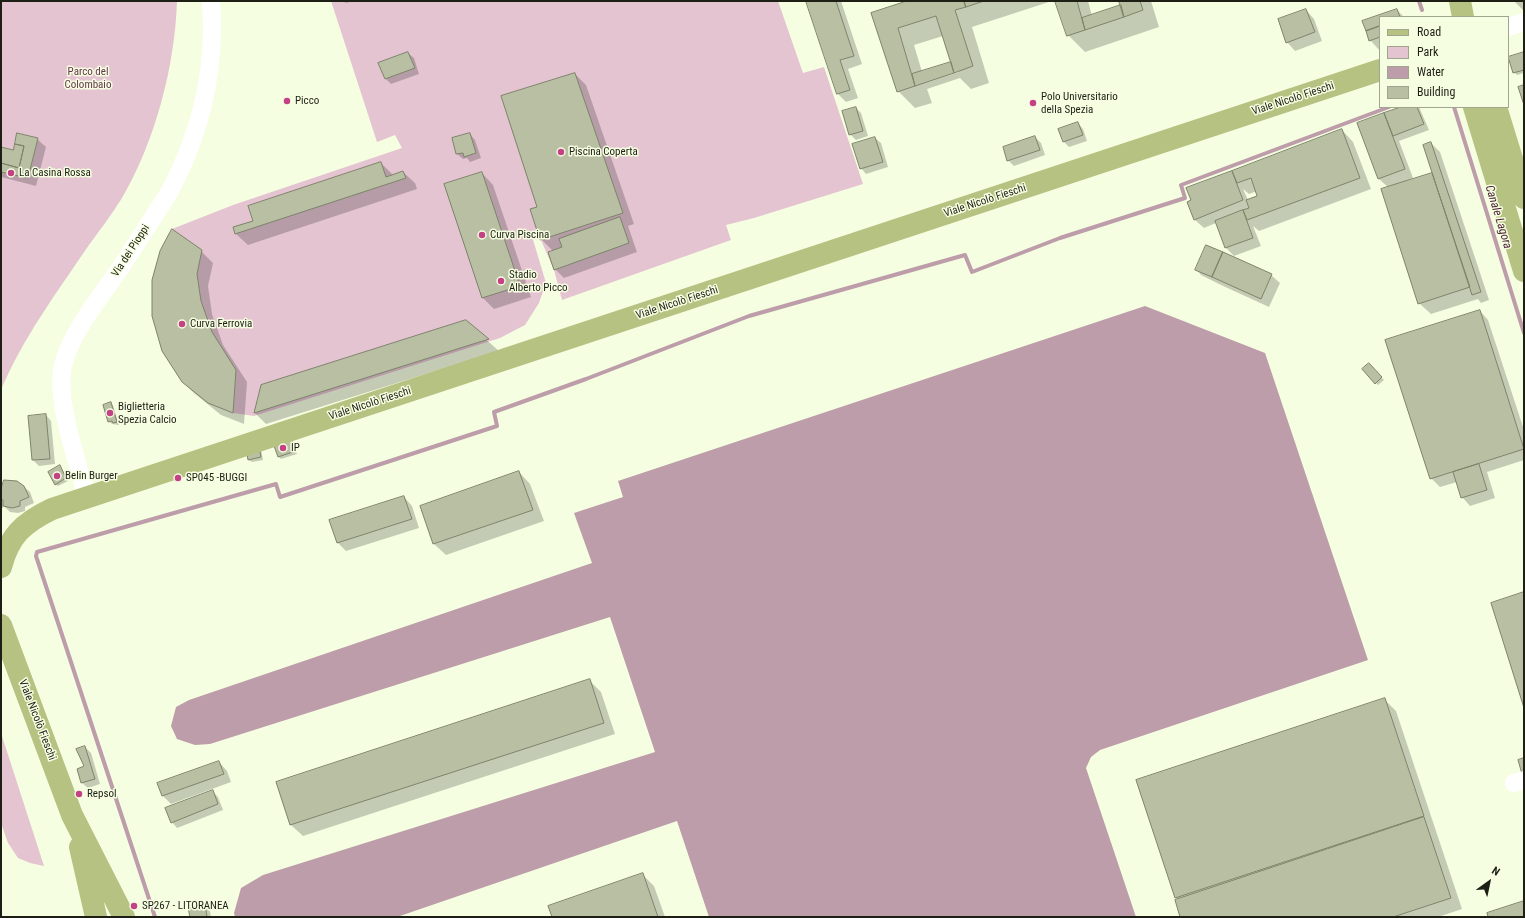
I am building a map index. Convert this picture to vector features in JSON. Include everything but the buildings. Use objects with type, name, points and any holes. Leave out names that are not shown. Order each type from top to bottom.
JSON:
[{"type":"main road","points":[[1460,1],[1463,16]]},
{"type":"main road","name":"Viale Nicolò Fieschi","points":[[1,567],[5,539],[38,516],[52,509],[1379,70]]},
{"type":"main road","points":[[1474,108],[1524,271]]},
{"type":"main road","points":[[1496,108],[1524,198]]},
{"type":"main road","name":"Viale Nicolò Fieschi","points":[[1,625],[72,815],[124,917]]},
{"type":"main road","name":"Viale Nicolò Fieschi","points":[[72,815],[96,917]]},
{"type":"street","name":"Via dei Pioppi","points":[[87,498],[62,404],[61,379],[63,365],[68,351],[87,315],[173,186],[184,162],[206,92],[214,29],[212,1]]},
{"type":"street","points":[[1509,28],[1524,22]]},
{"type":"green space","name":"Parco del Colombaio","points":[[1,1],[177,1],[172,51],[161,103],[144,153],[134,176],[122,198],[41,316],[20,352],[1,390],[1,172],[28,178],[38,138],[18,133],[13,150],[1,147]]},
{"type":"green space","points":[[331,1],[778,1],[803,73],[824,67],[863,184],[754,218],[726,225],[731,240],[562,300],[554,270],[537,231],[531,233],[546,283],[539,303],[525,325],[500,338],[254,416],[233,413],[208,403],[182,382],[162,351],[152,280],[160,251],[172,229],[233,205],[402,148],[395,135],[377,142]]},
{"type":"green space","points":[[1,733],[44,866],[30,863],[18,858],[8,843],[1,823]]},
{"type":"water","points":[[1145,306],[1265,353],[1368,660],[1100,750],[1091,757],[1086,768],[1136,917],[709,917],[677,821],[397,917],[235,917],[234,913],[241,888],[263,875],[655,752],[610,617],[210,744],[195,745],[177,739],[171,726],[176,707],[189,700],[592,563],[574,513],[623,497],[618,481]]},
{"type":"waterway","name":"Canale Lagora","points":[[1419,1],[1422,10]]},
{"type":"waterway","points":[[155,917],[36,556],[37,552],[276,484],[280,497],[497,426],[494,412],[586,379],[749,316],[965,255],[972,272],[1060,238],[1185,198],[1181,185],[1386,108]]},
{"type":"waterway","name":"Canale Lagora","points":[[1454,108],[1524,333]]},
{"type":"place","name":"Picco","points":[[287,101]]},
{"type":"place","name":"Polo Universitario della Spezia","points":[[1033,103]]},
{"type":"place","name":"Piscina Coperta","points":[[561,152]]},
{"type":"place","name":"La Casina Rossa","points":[[11,173]]},
{"type":"place","name":"Curva Piscina","points":[[482,235]]},
{"type":"place","name":"Stadio Alberto Picco","points":[[501,281]]},
{"type":"place","name":"Curva Ferrovia","points":[[182,324]]},
{"type":"place","name":"Biglietteria Spezia Calcio","points":[[110,413]]},
{"type":"place","name":"IP","points":[[283,448]]},
{"type":"place","name":"Belin Burger","points":[[57,476]]},
{"type":"place","name":"SP045 -BUGGI","points":[[178,478]]},
{"type":"place","name":"Repsol","points":[[79,794]]},
{"type":"place","name":"SP267 - LITORANEA","points":[[134,906]]}]
